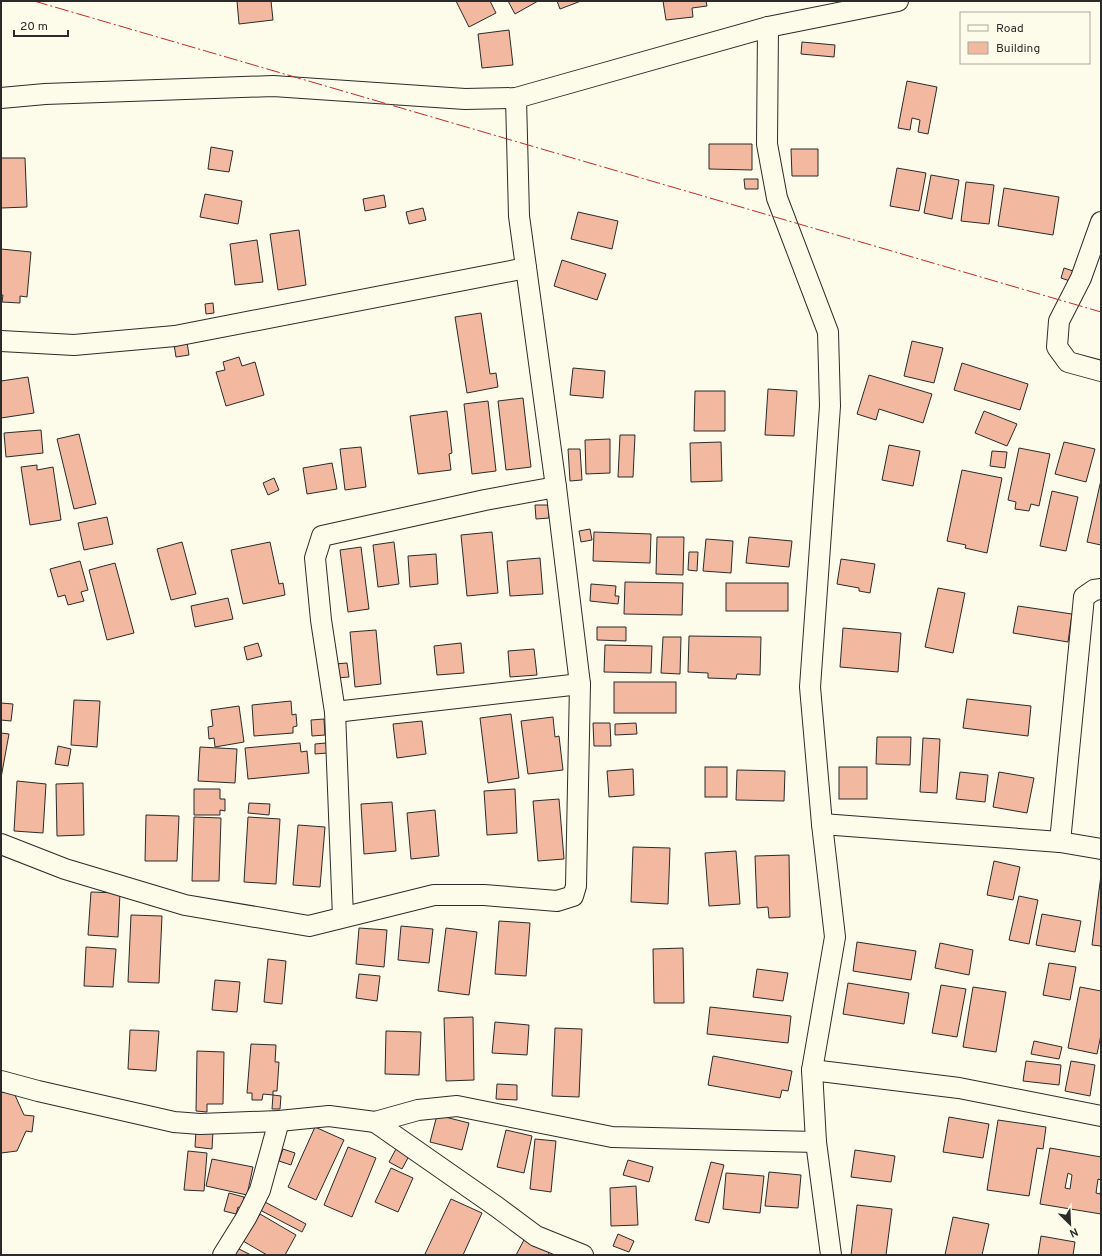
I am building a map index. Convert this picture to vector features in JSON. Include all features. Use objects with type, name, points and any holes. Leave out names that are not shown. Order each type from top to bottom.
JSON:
[{"type":"street","points":[[1,98],[45,94],[273,86],[465,99],[516,98],[768,27],[898,1]]},
{"type":"street","points":[[768,27],[767,144],[777,198],[828,332],[830,406],[810,687],[822,824],[835,937],[812,1070],[816,1142],[830,1255]]},
{"type":"street","points":[[1,844],[65,868],[184,905],[309,926],[434,895],[484,895],[557,901],[573,896],[576,886],[580,684],[556,487],[518,216],[516,98]]},
{"type":"street","points":[[1101,222],[1081,278],[1059,321],[1057,347],[1068,362],[1101,371]]},
{"type":"street","points":[[1,341],[74,345],[175,336],[526,268]]},
{"type":"street","points":[[343,917],[335,712],[320,620],[315,558],[322,536],[485,500],[556,487]]},
{"type":"street","points":[[1060,842],[1084,597],[1094,590],[1101,589]]},
{"type":"street","points":[[335,712],[580,684]]},
{"type":"street","points":[[822,824],[1060,842],[1101,849]]},
{"type":"street","points":[[812,1070],[958,1088],[1101,1116]]},
{"type":"street","points":[[1,1081],[174,1122],[200,1124],[279,1121],[330,1116],[375,1122],[418,1110],[457,1106],[612,1137],[816,1142]]},
{"type":"street","points":[[223,1255],[246,1218],[260,1190],[279,1121]]},
{"type":"street","points":[[375,1122],[536,1236],[583,1255]]},
{"type":"building","points":[[237,1],[271,1],[273,20],[239,24]]},
{"type":"building","points":[[456,1],[490,1],[496,13],[469,27]]},
{"type":"building","points":[[508,1],[538,1],[515,14]]},
{"type":"building","points":[[557,1],[581,1],[560,9]]},
{"type":"building","points":[[663,1],[706,1],[707,6],[692,8],[693,17],[666,20]]},
{"type":"building","points":[[509,30],[513,65],[482,68],[478,34]]},
{"type":"building","points":[[802,42],[835,45],[834,57],[801,54]]},
{"type":"building","points":[[907,81],[937,87],[928,134],[918,132],[920,120],[912,118],[910,130],[898,128]]},
{"type":"building","points":[[709,144],[752,144],[752,170],[709,169]]},
{"type":"building","points":[[211,147],[233,151],[229,172],[208,169]]},
{"type":"building","points":[[791,149],[818,149],[818,176],[792,176]]},
{"type":"building","points":[[1,158],[25,158],[27,207],[1,208]]},
{"type":"building","points":[[897,168],[926,173],[919,211],[890,206]]},
{"type":"building","points":[[931,175],[959,180],[952,219],[924,213]]},
{"type":"building","points":[[744,179],[758,179],[758,189],[745,189]]},
{"type":"building","points":[[966,182],[994,185],[989,224],[961,221]]},
{"type":"building","points":[[1004,188],[1059,197],[1053,235],[998,226]]},
{"type":"building","points":[[205,194],[242,201],[238,224],[200,217]]},
{"type":"building","points":[[384,195],[386,207],[365,211],[363,199]]},
{"type":"building","points":[[423,208],[426,220],[409,224],[406,212]]},
{"type":"building","points":[[578,212],[618,221],[612,249],[571,239]]},
{"type":"building","points":[[299,230],[306,285],[278,290],[270,234]]},
{"type":"building","points":[[257,240],[263,282],[235,285],[230,244]]},
{"type":"building","points":[[1,249],[31,252],[27,297],[20,296],[20,303],[2,302]]},
{"type":"building","points":[[562,260],[606,274],[597,300],[554,286]]},
{"type":"building","points":[[1064,268],[1073,271],[1070,281],[1061,278]]},
{"type":"building","points":[[213,303],[214,313],[206,314],[205,304]]},
{"type":"building","points":[[481,313],[490,374],[496,373],[498,387],[467,393],[455,317]]},
{"type":"building","points":[[912,341],[943,348],[934,383],[904,376]]},
{"type":"building","points":[[187,342],[189,355],[176,357],[174,344]]},
{"type":"building","points":[[239,357],[242,366],[255,362],[264,395],[226,406],[216,372],[225,370],[223,362]]},
{"type":"building","points":[[962,363],[1028,384],[1020,410],[954,390]]},
{"type":"building","points":[[573,368],[605,371],[603,398],[570,395]]},
{"type":"building","points":[[869,375],[932,394],[923,423],[879,409],[876,420],[857,414]]},
{"type":"building","points":[[28,377],[34,413],[1,418],[1,381]]},
{"type":"building","points":[[768,389],[797,391],[794,436],[765,435]]},
{"type":"building","points":[[695,391],[725,391],[725,431],[694,431]]},
{"type":"building","points":[[523,398],[531,467],[506,470],[498,401]]},
{"type":"building","points":[[488,401],[496,471],[472,474],[464,404]]},
{"type":"building","points":[[447,411],[452,453],[449,454],[451,470],[418,474],[410,416]]},
{"type":"building","points":[[984,411],[1017,424],[1007,446],[975,433]]},
{"type":"building","points":[[41,430],[43,453],[6,457],[4,433]]},
{"type":"building","points":[[79,434],[96,504],[74,509],[57,439]]},
{"type":"building","points":[[620,435],[635,435],[633,477],[618,477]]},
{"type":"building","points":[[610,439],[610,473],[586,474],[585,440]]},
{"type":"building","points":[[721,442],[722,481],[691,482],[690,443]]},
{"type":"building","points":[[1064,442],[1095,449],[1086,482],[1055,474]]},
{"type":"building","points":[[889,445],[920,451],[913,486],[882,480]]},
{"type":"building","points":[[361,447],[366,487],[345,490],[340,449]]},
{"type":"building","points":[[1019,448],[1050,454],[1039,506],[1031,504],[1029,511],[1015,509],[1016,502],[1008,500]]},
{"type":"building","points":[[568,449],[580,449],[582,480],[570,481]]},
{"type":"building","points":[[992,451],[1007,452],[1005,468],[990,466]]},
{"type":"building","points":[[332,463],[337,489],[307,494],[303,468]]},
{"type":"building","points":[[37,465],[37,470],[53,467],[61,520],[30,525],[21,467]]},
{"type":"building","points":[[962,470],[1002,478],[987,553],[965,548],[966,545],[947,541]]},
{"type":"building","points":[[274,478],[279,490],[268,495],[263,483]]},
{"type":"building","points":[[1101,480],[1101,545],[1087,542]]},
{"type":"building","points":[[1052,491],[1078,497],[1066,551],[1040,546]]},
{"type":"building","points":[[535,505],[548,505],[549,518],[536,519]]},
{"type":"building","points":[[107,517],[113,544],[84,550],[78,523]]},
{"type":"building","points":[[590,529],[592,540],[581,542],[579,531]]},
{"type":"building","points":[[492,532],[498,593],[467,596],[461,535]]},
{"type":"building","points":[[594,532],[651,534],[650,563],[593,561]]},
{"type":"building","points":[[657,537],[684,537],[683,575],[656,574]]},
{"type":"building","points":[[749,537],[792,541],[789,567],[746,563]]},
{"type":"building","points":[[706,539],[733,541],[731,573],[703,571]]},
{"type":"building","points":[[182,542],[196,594],[171,600],[157,549]]},
{"type":"building","points":[[270,542],[279,584],[283,583],[285,595],[243,604],[231,550]]},
{"type":"building","points":[[394,542],[399,584],[378,587],[373,545]]},
{"type":"building","points":[[361,547],[369,609],[348,612],[340,550]]},
{"type":"building","points":[[689,552],[698,552],[697,571],[688,570]]},
{"type":"building","points":[[436,554],[438,584],[410,587],[408,556]]},
{"type":"building","points":[[540,558],[543,594],[510,596],[507,561]]},
{"type":"building","points":[[841,559],[875,564],[870,593],[859,591],[859,588],[837,584]]},
{"type":"building","points":[[80,561],[88,590],[81,592],[84,601],[68,605],[65,595],[58,597],[50,569]]},
{"type":"building","points":[[115,563],[134,633],[107,640],[89,570]]},
{"type":"building","points":[[625,582],[683,583],[682,615],[624,614]]},
{"type":"building","points":[[726,583],[788,583],[788,611],[726,611]]},
{"type":"building","points":[[591,584],[616,586],[615,596],[619,596],[618,604],[590,601]]},
{"type":"building","points":[[938,588],[965,593],[953,653],[925,647]]},
{"type":"building","points":[[228,598],[233,619],[195,627],[191,606]]},
{"type":"building","points":[[1018,606],[1072,614],[1068,642],[1013,633]]},
{"type":"building","points":[[597,627],[626,627],[626,641],[597,640]]},
{"type":"building","points":[[843,628],[901,633],[898,672],[840,667]]},
{"type":"building","points":[[376,630],[381,684],[355,687],[350,632]]},
{"type":"building","points":[[689,636],[761,637],[760,675],[737,674],[736,679],[708,678],[708,673],[688,672]]},
{"type":"building","points":[[663,637],[681,637],[680,674],[661,673]]},
{"type":"building","points":[[258,643],[262,656],[247,660],[244,647]]},
{"type":"building","points":[[461,643],[464,673],[437,675],[434,646]]},
{"type":"building","points":[[605,645],[652,646],[651,673],[604,672]]},
{"type":"building","points":[[534,649],[537,675],[510,677],[508,651]]},
{"type":"building","points":[[347,663],[349,677],[337,678],[335,664]]},
{"type":"building","points":[[614,682],[676,682],[676,713],[614,713]]},
{"type":"building","points":[[967,699],[1031,706],[1028,736],[963,728]]},
{"type":"building","points":[[74,700],[100,701],[97,747],[71,745]]},
{"type":"building","points":[[291,701],[292,715],[296,714],[297,726],[293,727],[293,733],[254,736],[252,705]]},
{"type":"building","points":[[1,703],[13,704],[11,721],[1,720]]},
{"type":"building","points":[[239,706],[244,742],[215,747],[214,738],[209,739],[208,727],[213,726],[211,710]]},
{"type":"building","points":[[511,714],[519,778],[488,783],[480,718]]},
{"type":"building","points":[[553,717],[555,737],[559,736],[563,770],[528,774],[521,721]]},
{"type":"building","points":[[324,719],[325,735],[312,736],[311,720]]},
{"type":"building","points":[[422,721],[426,754],[397,758],[393,724]]},
{"type":"building","points":[[593,723],[610,723],[611,746],[594,746]]},
{"type":"building","points":[[636,723],[637,734],[615,735],[615,724]]},
{"type":"building","points":[[1,733],[9,734],[1,778]]},
{"type":"building","points":[[877,737],[911,737],[910,765],[876,764]]},
{"type":"building","points":[[923,738],[940,739],[937,793],[920,792]]},
{"type":"building","points":[[300,743],[301,752],[307,751],[309,773],[248,779],[245,748]]},
{"type":"building","points":[[326,743],[327,753],[315,754],[315,744]]},
{"type":"building","points":[[58,746],[71,749],[68,766],[55,764]]},
{"type":"building","points":[[200,747],[237,749],[235,783],[198,781]]},
{"type":"building","points":[[705,767],[727,767],[727,797],[705,797]]},
{"type":"building","points":[[839,767],[867,767],[867,799],[839,799]]},
{"type":"building","points":[[633,769],[634,795],[609,797],[607,771]]},
{"type":"building","points":[[737,770],[785,771],[784,801],[736,800]]},
{"type":"building","points":[[960,772],[988,775],[985,802],[956,799]]},
{"type":"building","points":[[999,772],[1034,778],[1027,813],[993,807]]},
{"type":"building","points":[[17,781],[46,784],[43,833],[14,831]]},
{"type":"building","points":[[83,783],[84,835],[57,836],[56,784]]},
{"type":"building","points":[[194,789],[220,789],[220,799],[225,799],[225,811],[220,810],[220,815],[194,815]]},
{"type":"building","points":[[515,789],[517,833],[487,835],[484,791]]},
{"type":"building","points":[[559,799],[564,859],[538,861],[533,801]]},
{"type":"building","points":[[392,802],[396,851],[364,854],[361,804]]},
{"type":"building","points":[[249,803],[270,804],[269,815],[248,813]]},
{"type":"building","points":[[435,810],[439,856],[411,859],[407,813]]},
{"type":"building","points":[[146,815],[179,816],[177,861],[145,861]]},
{"type":"building","points":[[194,817],[221,818],[219,881],[192,881]]},
{"type":"building","points":[[248,817],[280,819],[276,884],[244,882]]},
{"type":"building","points":[[298,825],[325,827],[320,887],[293,885]]},
{"type":"building","points":[[633,847],[670,848],[668,904],[631,902]]},
{"type":"building","points":[[736,851],[740,904],[709,906],[705,853]]},
{"type":"building","points":[[789,855],[790,917],[769,918],[768,907],[757,908],[755,856]]},
{"type":"building","points":[[994,861],[1020,867],[1013,900],[987,895]]},
{"type":"building","points":[[1101,875],[1101,946],[1092,945]]},
{"type":"building","points":[[91,892],[120,893],[118,937],[88,935]]},
{"type":"building","points":[[1019,896],[1038,900],[1029,944],[1009,940]]},
{"type":"building","points":[[1042,914],[1081,921],[1075,952],[1036,945]]},
{"type":"building","points":[[131,915],[162,916],[159,983],[128,982]]},
{"type":"building","points":[[499,921],[530,923],[526,976],[495,974]]},
{"type":"building","points":[[401,926],[433,929],[429,963],[398,960]]},
{"type":"building","points":[[359,928],[387,930],[384,967],[356,964]]},
{"type":"building","points":[[446,928],[477,932],[469,995],[438,991]]},
{"type":"building","points":[[857,942],[916,951],[911,980],[853,971]]},
{"type":"building","points":[[940,943],[973,950],[969,975],[935,968]]},
{"type":"building","points":[[86,947],[116,949],[113,987],[84,986]]},
{"type":"building","points":[[683,948],[684,1003],[654,1003],[653,949]]},
{"type":"building","points":[[268,959],[286,961],[282,1004],[264,1002]]},
{"type":"building","points":[[1049,963],[1076,967],[1070,1000],[1043,995]]},
{"type":"building","points":[[757,969],[788,973],[783,1001],[753,997]]},
{"type":"building","points":[[359,974],[380,976],[377,1001],[356,998]]},
{"type":"building","points":[[215,980],[240,982],[237,1012],[212,1010]]},
{"type":"building","points":[[848,983],[909,993],[904,1024],[843,1014]]},
{"type":"building","points":[[941,985],[966,989],[957,1037],[932,1033]]},
{"type":"building","points":[[973,987],[1006,992],[996,1052],[963,1047]]},
{"type":"building","points":[[1080,987],[1101,991],[1101,1035],[1097,1054],[1068,1048]]},
{"type":"building","points":[[710,1007],[791,1016],[788,1043],[707,1034]]},
{"type":"building","points":[[473,1017],[474,1080],[446,1081],[444,1018]]},
{"type":"building","points":[[495,1022],[529,1025],[527,1055],[492,1053]]},
{"type":"building","points":[[555,1028],[582,1029],[579,1097],[552,1096]]},
{"type":"building","points":[[130,1030],[159,1031],[156,1071],[128,1069]]},
{"type":"building","points":[[386,1031],[421,1032],[419,1075],[385,1074]]},
{"type":"building","points":[[1034,1041],[1062,1047],[1059,1059],[1031,1054]]},
{"type":"building","points":[[251,1044],[276,1045],[275,1062],[279,1062],[277,1091],[273,1091],[273,1095],[263,1094],[262,1100],[252,1100],[252,1093],[247,1093]]},
{"type":"building","points":[[197,1051],[224,1052],[223,1104],[207,1104],[207,1112],[196,1111]]},
{"type":"building","points":[[713,1056],[792,1071],[788,1091],[782,1090],[780,1098],[708,1085]]},
{"type":"building","points":[[1026,1061],[1061,1065],[1059,1085],[1023,1081]]},
{"type":"building","points":[[1071,1061],[1095,1065],[1090,1096],[1065,1091]]},
{"type":"building","points":[[497,1084],[517,1085],[517,1100],[496,1099]]},
{"type":"building","points":[[1,1092],[14,1093],[24,1115],[34,1116],[32,1132],[26,1131],[17,1151],[1,1153]]},
{"type":"building","points":[[273,1095],[281,1096],[280,1109],[272,1109]]},
{"type":"building","points":[[437,1115],[469,1123],[462,1150],[430,1142]]},
{"type":"building","points":[[949,1117],[989,1124],[983,1158],[943,1152]]},
{"type":"building","points":[[998,1120],[1046,1127],[1043,1149],[1037,1148],[1029,1196],[987,1190]]},
{"type":"building","points":[[315,1127],[344,1140],[316,1200],[288,1187]]},
{"type":"building","points":[[196,1130],[213,1131],[212,1149],[195,1147]]},
{"type":"building","points":[[506,1130],[532,1136],[524,1173],[497,1167]]},
{"type":"building","points":[[535,1139],[556,1141],[551,1192],[530,1189]]},
{"type":"building","points":[[348,1147],[376,1158],[352,1217],[324,1205]]},
{"type":"building","points":[[1050,1148],[1101,1157],[1101,1180],[1098,1179],[1096,1193],[1100,1194],[1101,1189],[1101,1214],[1040,1204]],"holes":[[[1068,1173],[1072,1175],[1070,1189],[1065,1188]]]},
{"type":"building","points":[[283,1149],[295,1153],[291,1165],[279,1161]]},
{"type":"building","points":[[396,1149],[409,1156],[402,1169],[389,1162]]},
{"type":"building","points":[[855,1150],[895,1156],[891,1182],[851,1177]]},
{"type":"building","points":[[188,1151],[207,1153],[204,1191],[184,1190]]},
{"type":"building","points":[[212,1159],[253,1167],[247,1195],[206,1186]]},
{"type":"building","points":[[628,1160],[653,1167],[649,1182],[623,1175]]},
{"type":"building","points":[[711,1162],[724,1165],[709,1223],[695,1220]]},
{"type":"building","points":[[391,1168],[413,1178],[398,1212],[375,1202]]},
{"type":"building","points":[[769,1172],[801,1175],[798,1208],[765,1206]]},
{"type":"building","points":[[726,1173],[764,1176],[760,1213],[723,1209]]},
{"type":"building","points":[[636,1186],[638,1225],[611,1226],[610,1188]]},
{"type":"building","points":[[229,1193],[244,1197],[242,1208],[238,1207],[236,1214],[224,1211]]},
{"type":"building","points":[[451,1199],[482,1213],[463,1255],[427,1255],[425,1254]]},
{"type":"building","points":[[265,1202],[306,1224],[302,1232],[260,1210]]},
{"type":"building","points":[[857,1205],[892,1209],[886,1255],[851,1255]]},
{"type":"building","points":[[260,1214],[296,1235],[285,1255],[267,1255],[243,1241]]},
{"type":"building","points":[[953,1217],[989,1224],[982,1255],[945,1255]]},
{"type":"building","points":[[618,1234],[634,1241],[629,1252],[613,1246]]},
{"type":"building","points":[[1041,1236],[1075,1242],[1073,1255],[1038,1255]]},
{"type":"building","points":[[525,1238],[550,1251],[548,1255],[516,1255]]},
{"type":"building","points":[[237,1248],[251,1255],[234,1255]]},
{"type":"power","points":[[34,1],[1101,312]]}]
